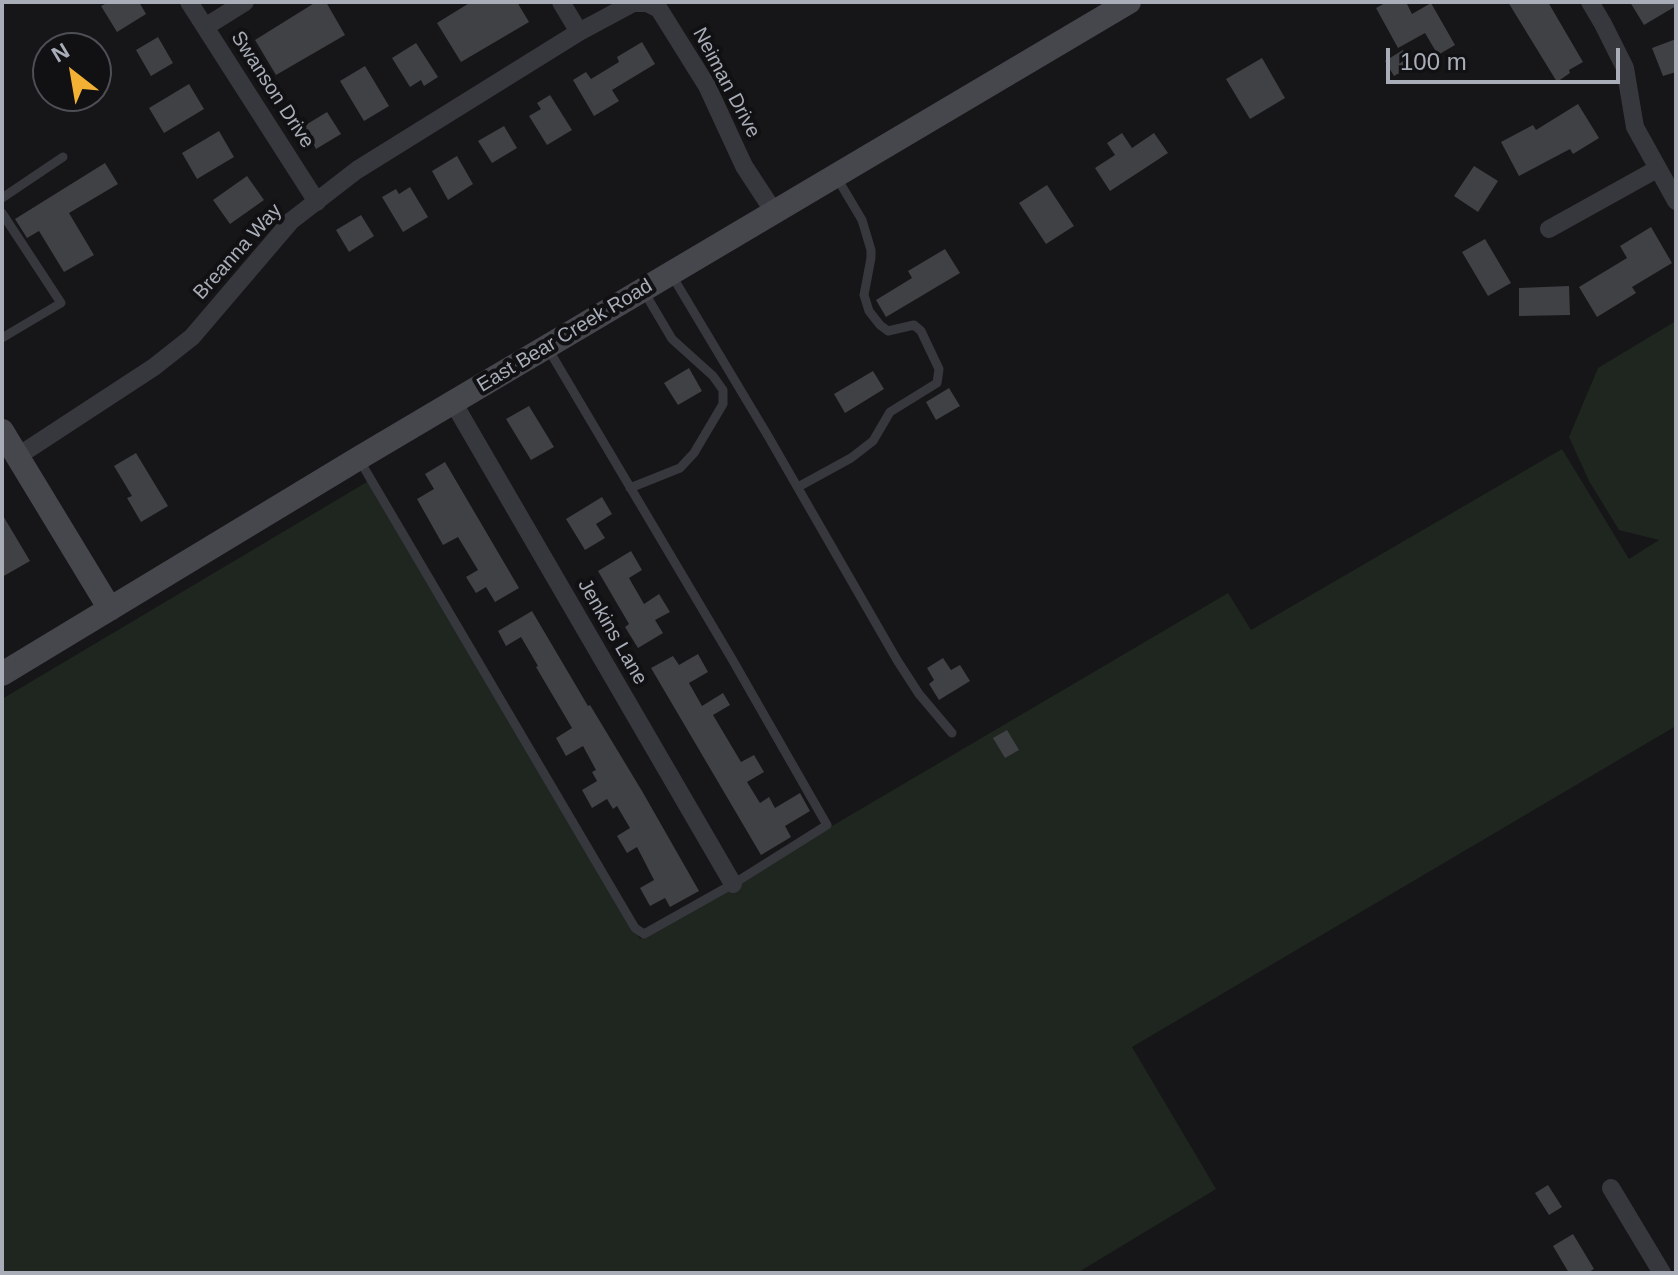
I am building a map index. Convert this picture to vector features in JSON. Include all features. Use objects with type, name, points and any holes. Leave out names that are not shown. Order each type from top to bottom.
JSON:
[{"type":"main road","name":"East Bear Creek Road","points":[[2,674],[1125,3]]},
{"type":"main road","points":[[2,431],[110,609]]},
{"type":"street","name":"Swanson Drive","points":[[189,2],[317,202]]},
{"type":"street","points":[[205,27],[245,2]]},
{"type":"street","points":[[561,2],[579,32]]},
{"type":"street","points":[[1590,2],[1625,68],[1635,127],[1676,201]]},
{"type":"street","name":"Neiman Drive","points":[[579,32],[633,3],[647,3],[659,9],[707,86],[744,166],[774,212]]},
{"type":"street","name":"Breanna Way","points":[[18,456],[154,367],[192,337],[291,221],[357,170],[579,32]]},
{"type":"street","points":[[1549,229],[1657,169]]},
{"type":"street","name":"Jenkins Lane","points":[[453,402],[733,884]]},
{"type":"street","points":[[1611,1188],[1662,1273]]},
{"type":"lane","points":[[2,198],[63,157]]},
{"type":"lane","points":[[798,487],[851,458],[873,441],[890,412],[937,383],[939,369],[921,331],[914,325],[888,331],[869,311],[864,295],[871,250],[862,220],[835,176]]},
{"type":"lane","points":[[2,213],[61,303],[2,338]]},
{"type":"lane","points":[[671,274],[897,660],[919,694],[952,733]]},
{"type":"lane","points":[[630,488],[680,468],[694,453],[723,404],[723,390],[713,376],[672,339],[643,290]]},
{"type":"lane","points":[[359,458],[635,928],[644,934],[733,884],[827,825],[547,347]]},
{"type":"shaded area","points":[[1676,321],[1676,726],[1132,1047],[1216,1189],[1077,1273],[2,1273],[2,699],[372,479],[640,939],[1228,593],[1251,630],[1562,449],[1629,559],[1659,540],[1619,530],[1589,481],[1569,437],[1598,368]]},
{"type":"building","points":[[109,2],[139,2],[146,14],[117,32],[101,6]]},
{"type":"building","points":[[316,2],[326,2],[345,35],[276,75],[255,40]]},
{"type":"building","points":[[471,2],[517,2],[529,22],[461,62],[437,23]]},
{"type":"building","points":[[1387,2],[1406,2],[1412,14],[1431,3],[1455,45],[1438,55],[1425,33],[1398,48],[1376,8]]},
{"type":"building","points":[[1508,2],[1548,2],[1583,62],[1557,82]]},
{"type":"building","points":[[1630,2],[1676,2],[1676,6],[1644,25]]},
{"type":"building","points":[[158,37],[173,63],[151,76],[136,50]]},
{"type":"building","points":[[1676,39],[1676,72],[1663,76],[1652,48]]},
{"type":"building","points":[[642,42],[655,64],[612,90],[619,101],[594,116],[573,80],[586,72],[591,79],[619,62],[617,57]]},
{"type":"building","points":[[416,43],[438,77],[424,86],[421,80],[410,87],[392,58]]},
{"type":"building","points":[[1403,50],[1412,66],[1394,76],[1385,61]]},
{"type":"building","points":[[1262,58],[1285,98],[1250,119],[1226,79]]},
{"type":"building","points":[[365,66],[389,106],[364,121],[340,81]]},
{"type":"building","points":[[189,84],[204,109],[164,133],[149,108]]},
{"type":"building","points":[[550,95],[572,130],[547,145],[529,116],[541,109],[537,103]]},
{"type":"building","points":[[1578,104],[1599,138],[1573,154],[1570,149],[1519,176],[1501,142],[1533,125],[1536,130]]},
{"type":"building","points":[[327,112],[341,134],[316,149],[304,126]]},
{"type":"building","points":[[504,126],[517,148],[492,163],[478,141]]},
{"type":"building","points":[[219,131],[234,157],[197,179],[182,153]]},
{"type":"building","points":[[1122,133],[1132,148],[1154,133],[1168,153],[1110,191],[1095,168],[1115,155],[1107,143]]},
{"type":"building","points":[[457,156],[473,184],[448,200],[432,171]]},
{"type":"building","points":[[105,163],[118,184],[69,213],[94,255],[64,272],[39,231],[27,238],[15,219]]},
{"type":"building","points":[[1474,166],[1498,181],[1478,212],[1454,196]]},
{"type":"building","points":[[247,176],[264,200],[230,224],[213,200]]},
{"type":"building","points":[[1047,185],[1074,226],[1046,244],[1019,203]]},
{"type":"building","points":[[410,187],[428,217],[403,232],[382,197],[396,189],[399,194]]},
{"type":"building","points":[[361,215],[374,236],[349,252],[336,230]]},
{"type":"building","points":[[1651,227],[1672,263],[1632,287],[1636,293],[1597,317],[1579,287],[1627,258],[1620,246]]},
{"type":"building","points":[[1485,239],[1511,283],[1488,296],[1462,252]]},
{"type":"building","points":[[945,249],[960,273],[886,317],[876,300],[912,278],[908,271]]},
{"type":"building","points":[[1569,286],[1570,315],[1519,316],[1519,288]]},
{"type":"building","points":[[689,368],[702,391],[678,405],[664,383]]},
{"type":"building","points":[[873,371],[884,389],[845,413],[834,394]]},
{"type":"building","points":[[949,388],[960,406],[936,420],[926,402]]},
{"type":"building","points":[[529,406],[554,447],[531,460],[506,419]]},
{"type":"building","points":[[136,453],[168,506],[141,522],[127,498],[132,496],[114,466]]},
{"type":"building","points":[[445,462],[519,588],[495,602],[486,587],[476,593],[466,577],[478,570],[458,537],[443,545],[417,499],[434,489],[425,474]]},
{"type":"building","points":[[602,497],[612,514],[596,524],[605,538],[585,550],[566,519]]},
{"type":"building","points":[[2,514],[30,561],[2,577]]},
{"type":"building","points":[[631,551],[642,570],[629,578],[644,604],[659,594],[670,612],[655,620],[663,633],[638,648],[625,627],[629,624],[598,571]]},
{"type":"building","points":[[532,611],[699,891],[670,907],[665,898],[650,906],[640,888],[654,880],[637,847],[627,853],[617,836],[630,828],[617,806],[613,809],[607,799],[592,808],[582,790],[597,781],[592,772],[596,770],[583,746],[566,756],[556,738],[572,728],[521,637],[506,646],[498,631]]},
{"type":"building","points":[[698,654],[708,672],[689,683],[702,706],[723,693],[730,705],[713,715],[741,762],[754,755],[764,772],[747,782],[760,803],[769,797],[775,808],[800,793],[810,811],[785,826],[791,837],[761,855],[651,668],[673,656],[679,665]]},
{"type":"building","points":[[943,658],[951,670],[960,665],[970,681],[939,700],[929,684],[934,680],[927,668]]},
{"type":"building","points":[[1007,730],[1019,750],[1005,758],[993,738]]},
{"type":"building","points":[[1548,1185],[1562,1207],[1549,1215],[1535,1193]]},
{"type":"building","points":[[1573,1234],[1594,1269],[1587,1273],[1569,1273],[1553,1246]]}]
